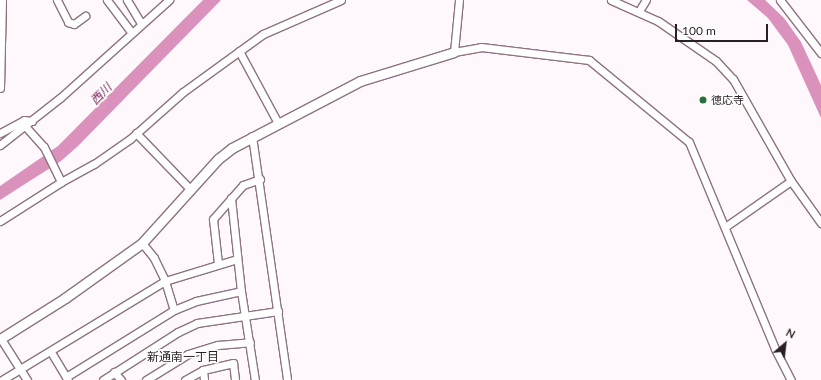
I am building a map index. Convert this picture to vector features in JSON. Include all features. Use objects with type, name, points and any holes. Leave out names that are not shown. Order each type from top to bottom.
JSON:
[{"type":"street","points":[[0,88],[2,0]]},
{"type":"street","points":[[57,0],[68,22],[74,24],[84,16]]},
{"type":"street","points":[[107,0],[131,32]]},
{"type":"street","points":[[127,0],[141,23]]},
{"type":"street","points":[[0,145],[32,121],[141,23],[169,0]]},
{"type":"street","points":[[0,221],[61,182],[94,164],[136,133],[183,92],[263,34],[341,0]]},
{"type":"street","points":[[454,52],[459,0]]},
{"type":"street","points":[[611,0],[639,10],[658,20],[716,61],[733,79],[791,181],[821,223]]},
{"type":"street","points":[[639,10],[646,0]]},
{"type":"street","points":[[780,0],[821,51]]},
{"type":"street","points":[[26,380],[0,339],[65,298],[142,243],[218,158],[252,136],[360,81],[454,52],[481,47],[589,60],[689,142],[775,349],[791,380]]},
{"type":"street","points":[[239,51],[278,123]]},
{"type":"street","points":[[0,133],[24,120],[32,121]]},
{"type":"street","points":[[25,126],[44,147],[54,172],[61,182]]},
{"type":"street","points":[[136,133],[190,189]]},
{"type":"street","points":[[252,136],[260,179],[287,380]]},
{"type":"street","points":[[218,263],[213,219],[243,185],[260,179]]},
{"type":"street","points":[[725,227],[791,181]]},
{"type":"street","points":[[231,198],[241,291],[255,380]]},
{"type":"street","points":[[142,243],[154,258],[166,281],[174,310]]},
{"type":"street","points":[[2,380],[166,281],[218,263],[237,259]]},
{"type":"street","points":[[50,352],[67,379],[174,310],[196,301],[241,291]]},
{"type":"street","points":[[103,380],[178,332],[197,323],[278,311]]},
{"type":"street","points":[[146,380],[188,354],[218,345],[250,342]]},
{"type":"street","points":[[185,380],[203,370],[233,363],[235,380]]},
{"type":"street","points":[[203,370],[204,380]]},
{"type":"street","points":[[114,372],[121,380]]},
{"type":"shaded area","points":[[203,0],[221,0],[78,146],[61,161],[0,200],[0,186],[58,146]]},
{"type":"shaded area","points":[[747,0],[765,0],[784,18],[801,42],[821,85],[821,118],[788,45],[768,18]]},
{"type":"place","name":"徳応寺","points":[[703,100]]},
{"type":"district","name":"新通南一丁目","points":[[183,357]]},
{"type":"water label","name":"西川","points":[[101,94]]}]
